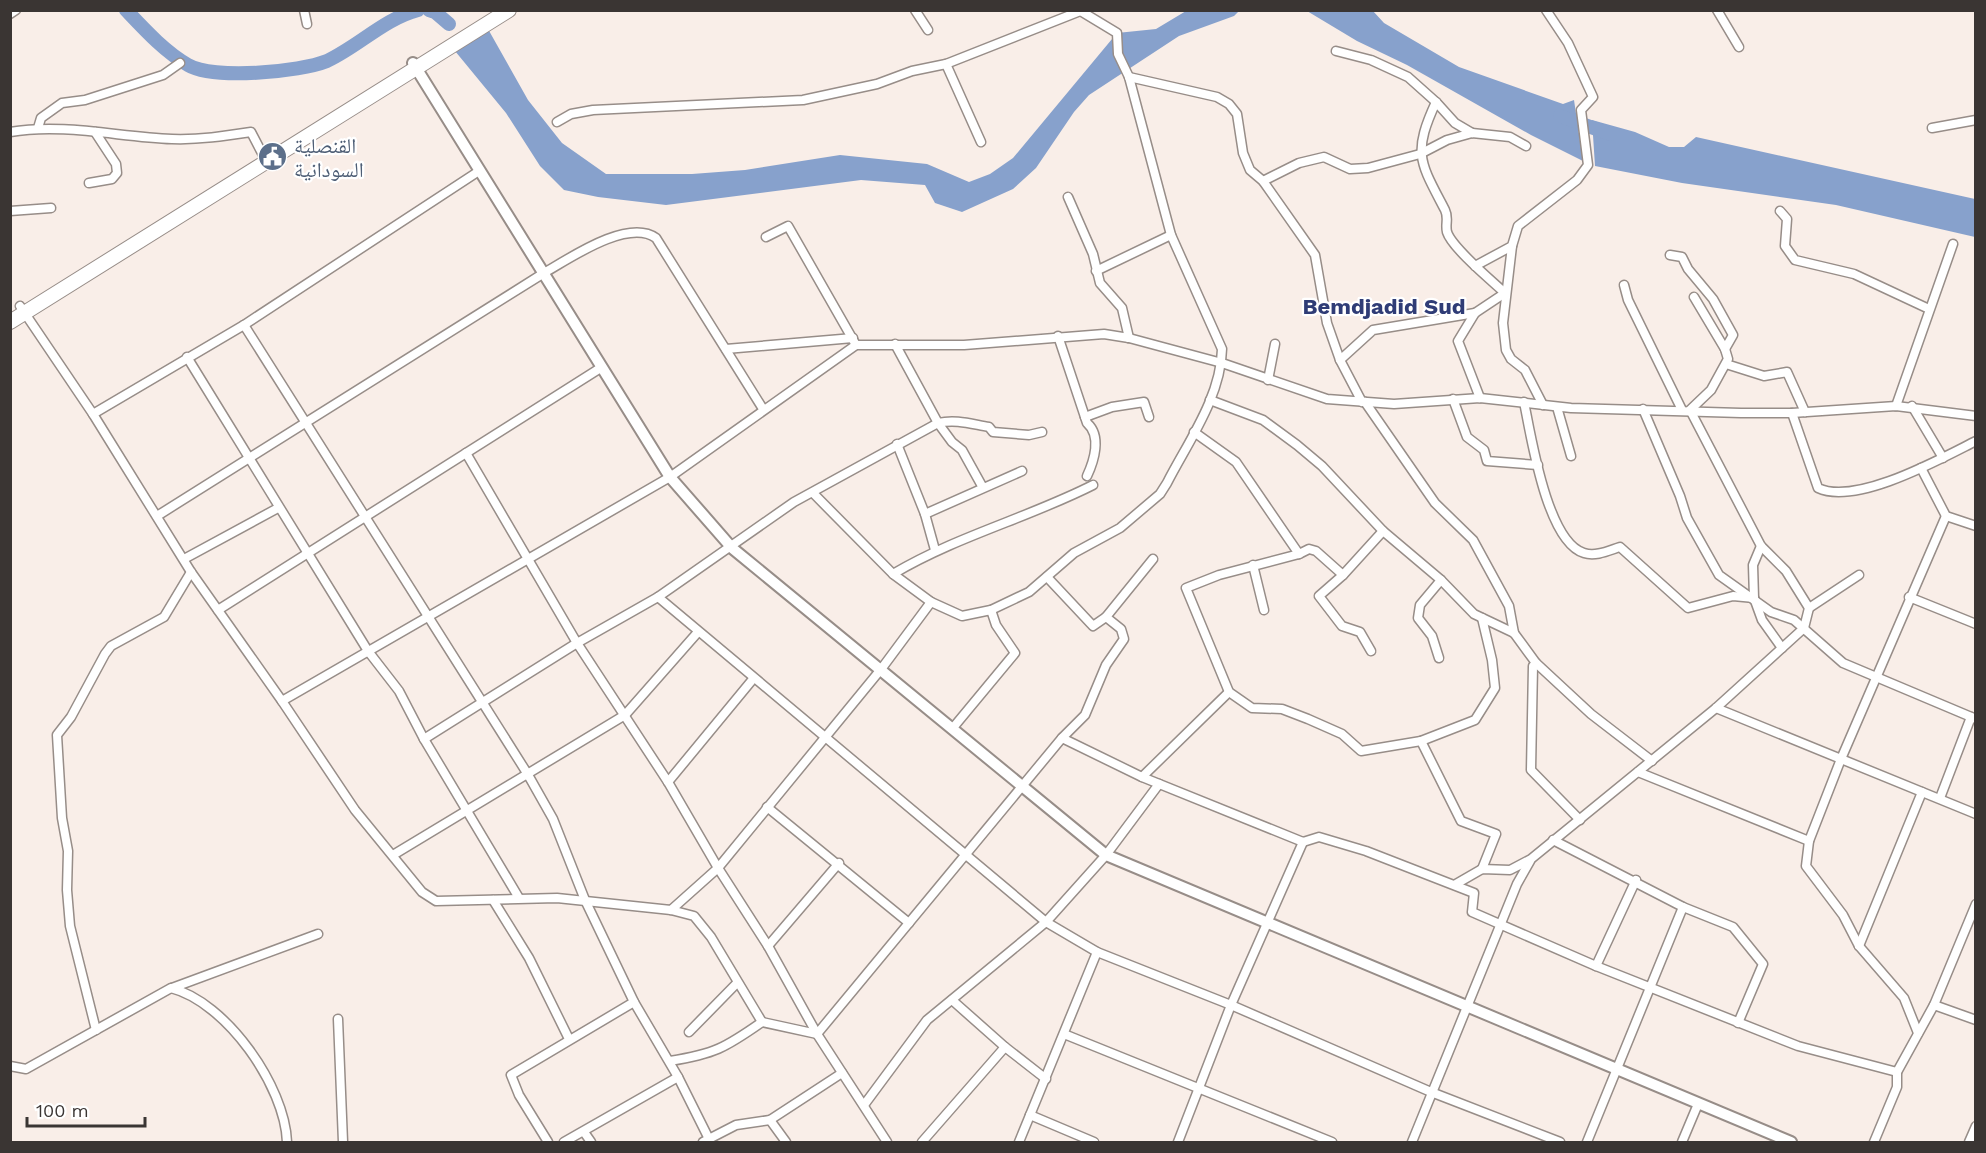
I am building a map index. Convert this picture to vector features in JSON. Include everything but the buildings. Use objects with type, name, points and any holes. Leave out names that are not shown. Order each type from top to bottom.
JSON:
[{"type":"highway","points":[[10,322],[18,310],[415,65],[495,10]]},
{"type":"highway","points":[[191,205],[263,155],[509,10]]},
{"type":"street","points":[[10,14],[16,10]]},
{"type":"street","points":[[304,10],[307,24]]},
{"type":"street","points":[[915,10],[928,30]]},
{"type":"street","points":[[1543,405],[1525,370],[1511,359],[1506,350],[1503,323],[1512,246],[1518,226],[1577,180],[1588,165],[1581,110],[1593,97],[1568,43],[1546,10]]},
{"type":"street","points":[[1717,10],[1739,47]]},
{"type":"street","points":[[557,122],[571,114],[593,110],[802,100],[877,84],[912,71],[946,64],[1080,11],[1117,33],[1118,54],[1129,77],[1171,235],[1222,349],[1222,363],[1210,400],[1160,494],[1120,528],[1074,553],[1029,592],[991,610],[962,616],[930,602],[893,574],[814,494]]},
{"type":"street","points":[[1336,51],[1371,60],[1408,77],[1455,123],[1473,133]]},
{"type":"street","points":[[38,128],[41,118],[62,103],[85,100],[164,75],[180,63]]},
{"type":"street","points":[[946,64],[981,142]]},
{"type":"street","points":[[415,65],[670,477],[732,548],[830,629],[882,668],[1022,788],[1106,855],[1791,1143]]},
{"type":"street","points":[[1129,77],[1217,97],[1229,104],[1237,114],[1243,153],[1250,170],[1263,181],[1315,255],[1327,323],[1340,360],[1364,402],[1435,503],[1473,540],[1509,606],[1514,633],[1536,663],[1591,714],[1652,761]]},
{"type":"street","points":[[1436,102],[1425,126],[1420,154],[1431,188],[1445,211],[1448,220],[1447,232],[1475,266],[1505,293]]},
{"type":"street","points":[[1932,128],[1976,120]]},
{"type":"street","points":[[10,132],[38,128],[172,139],[204,138],[251,132],[263,155]]},
{"type":"street","points":[[89,183],[112,179],[117,173],[116,164],[95,132]]},
{"type":"street","points":[[1263,181],[1299,163],[1324,158],[1350,169],[1368,168],[1420,154],[1447,140],[1473,133],[1510,137],[1526,146]]},
{"type":"street","points":[[93,414],[244,325],[479,171]]},
{"type":"street","points":[[1068,197],[1090,247],[1100,283],[1122,308],[1130,338]]},
{"type":"street","points":[[10,211],[51,208]]},
{"type":"street","points":[[1780,211],[1786,219],[1785,246],[1795,261],[1854,274],[1929,309]]},
{"type":"street","points":[[766,237],[788,226],[854,341]]},
{"type":"street","points":[[157,516],[306,420],[544,273],[609,239],[642,231],[656,238],[763,409]]},
{"type":"street","points":[[1096,271],[1171,235]]},
{"type":"street","points":[[1896,406],[1953,244]]},
{"type":"street","points":[[1475,266],[1512,246]]},
{"type":"street","points":[[1670,255],[1682,257],[1688,269],[1713,299],[1733,335],[1725,349]]},
{"type":"street","points":[[1624,285],[1628,300],[1685,410],[1761,546],[1786,571],[1809,608]]},
{"type":"street","points":[[1480,398],[1458,340],[1475,313],[1505,293]]},
{"type":"street","points":[[1685,410],[1711,390],[1728,359],[1725,349],[1694,297]]},
{"type":"street","points":[[18,310],[93,414],[191,572],[282,700],[355,810],[422,892],[436,901],[519,898],[585,900],[671,910],[694,916],[711,936],[762,1022],[817,1034]]},
{"type":"street","points":[[1340,360],[1373,330],[1475,313]]},
{"type":"street","points":[[244,325],[527,773],[553,819],[585,900],[634,1002],[670,1061],[706,1141],[736,1125],[770,1120],[842,1073]]},
{"type":"street","points":[[726,349],[854,341],[964,345],[1104,334],[1130,338],[1222,363],[1327,399],[1394,404],[1480,398],[1557,407],[1792,413],[1912,406],[1976,416]]},
{"type":"street","points":[[1058,336],[1085,417],[1091,427],[1096,455],[1087,476]]},
{"type":"street","points":[[282,700],[670,477],[854,341]]},
{"type":"street","points":[[895,344],[938,423],[952,442],[962,450],[982,486]]},
{"type":"street","points":[[1268,380],[1275,344]]},
{"type":"street","points":[[187,357],[368,651],[399,691],[424,740],[519,898]]},
{"type":"street","points":[[1726,364],[1764,376],[1787,372],[1805,412]]},
{"type":"street","points":[[218,610],[602,367]]},
{"type":"street","points":[[1453,399],[1467,437],[1484,450],[1487,461],[1538,465]]},
{"type":"street","points":[[1210,400],[1263,420],[1297,446],[1322,466],[1383,531],[1482,618],[1514,633]]},
{"type":"street","points":[[1085,417],[1113,406],[1144,402],[1149,417]]},
{"type":"street","points":[[1524,402],[1545,496],[1556,523],[1576,549],[1585,553],[1598,554],[1620,547],[1688,608],[1733,596],[1754,598]]},
{"type":"street","points":[[1912,406],[1943,458]]},
{"type":"street","points":[[1557,407],[1571,456]]},
{"type":"street","points":[[1643,409],[1687,518],[1719,574],[1781,618],[1794,620],[1843,663],[1973,718],[1940,798]]},
{"type":"street","points":[[1792,413],[1818,488],[1827,492],[1868,488],[1921,468],[1976,441]]},
{"type":"street","points":[[424,740],[577,643],[658,597],[732,548],[794,502],[814,494],[897,444],[938,423],[954,419],[962,423],[989,427],[993,432],[1029,435],[1042,432]]},
{"type":"street","points":[[1194,432],[1236,462],[1299,554]]},
{"type":"street","points":[[897,444],[925,514],[935,550]]},
{"type":"street","points":[[466,453],[527,561],[577,643],[668,782],[718,868],[768,946],[817,1034],[887,1143]]},
{"type":"street","points":[[1921,468],[1946,516],[1976,526]]},
{"type":"street","points":[[925,514],[982,486],[1022,471]]},
{"type":"street","points":[[893,574],[935,550],[1027,517],[1094,485]]},
{"type":"street","points":[[184,559],[278,508]]},
{"type":"street","points":[[1918,1033],[1904,998],[1859,946],[1843,915],[1806,866],[1809,841],[1841,759],[1909,597],[1946,516]]},
{"type":"street","points":[[1371,651],[1360,632],[1342,626],[1319,596],[1343,575],[1383,531]]},
{"type":"street","points":[[1761,546],[1753,565],[1754,598],[1762,620],[1782,648]]},
{"type":"street","points":[[1343,575],[1316,551],[1309,549],[1276,562],[1253,565],[1186,588],[1229,692],[1252,708],[1282,710],[1308,718],[1342,735],[1360,751],[1421,741],[1475,720],[1495,688],[1492,660],[1482,618]]},
{"type":"street","points":[[1047,577],[1093,626],[1106,617],[1153,559]]},
{"type":"street","points":[[1253,565],[1264,610]]},
{"type":"street","points":[[96,1030],[70,926],[67,890],[68,850],[62,818],[57,735],[71,717],[111,646],[164,617],[191,572]]},
{"type":"street","points":[[1456,884],[1482,869],[1510,870],[1531,859],[1716,708],[1804,628],[1809,608],[1859,575]]},
{"type":"street","points":[[1439,658],[1432,636],[1418,618],[1420,605],[1441,580]]},
{"type":"street","points":[[658,597],[753,679],[1046,922],[1097,952],[1231,1005],[1431,1092],[1560,1143]]},
{"type":"street","points":[[1909,597],[1976,624]]},
{"type":"street","points":[[671,910],[718,868],[882,668],[930,602]]},
{"type":"street","points":[[952,729],[1016,653],[996,625],[991,610]]},
{"type":"street","points":[[817,1034],[966,857],[1062,738],[1085,715],[1106,665],[1124,639],[1121,629],[1106,617]]},
{"type":"street","points":[[393,855],[625,715],[698,632]]},
{"type":"street","points":[[1536,663],[1533,666],[1531,770],[1580,820]]},
{"type":"street","points":[[668,782],[753,679]]},
{"type":"street","points":[[1142,777],[1229,692]]},
{"type":"street","points":[[1716,708],[1976,814]]},
{"type":"street","points":[[1062,738],[1142,777],[1302,842],[1319,837],[1410,866],[1456,884],[1474,893],[1472,912],[1502,923],[1596,966],[1738,1023],[1798,1046],[1898,1072]]},
{"type":"street","points":[[1421,741],[1461,821],[1496,834],[1482,869]]},
{"type":"street","points":[[1638,772],[1809,841]]},
{"type":"street","points":[[864,1105],[927,1020],[1046,922],[1106,855],[1159,784]]},
{"type":"street","points":[[1859,946],[1922,792]]},
{"type":"street","points":[[767,807],[839,863],[909,923]]},
{"type":"street","points":[[1553,840],[1636,880],[1683,907],[1733,927],[1763,964],[1738,1023]]},
{"type":"street","points":[[1178,1143],[1231,1005],[1302,842]]},
{"type":"street","points":[[1412,1143],[1517,884],[1531,859]]},
{"type":"street","points":[[768,946],[839,863]]},
{"type":"street","points":[[1596,966],[1636,880]]},
{"type":"street","points":[[493,900],[529,958],[569,1039]]},
{"type":"street","points":[[1874,1143],[1897,1087],[1898,1072],[1934,1005],[1976,904]]},
{"type":"street","points":[[1587,1143],[1683,907]]},
{"type":"street","points":[[10,1066],[26,1069],[171,988],[318,934]]},
{"type":"street","points":[[1019,1143],[1097,952]]},
{"type":"street","points":[[689,1032],[737,983]]},
{"type":"street","points":[[171,988],[201,1000],[218,1014],[256,1061],[267,1076],[279,1106],[286,1143]]},
{"type":"street","points":[[952,1000],[1005,1047],[1046,1079]]},
{"type":"street","points":[[548,1143],[519,1095],[511,1075],[634,1002]]},
{"type":"street","points":[[1934,1005],[1976,1020]]},
{"type":"street","points":[[338,1019],[344,1143]]},
{"type":"street","points":[[670,1061],[708,1055],[730,1045],[762,1022]]},
{"type":"street","points":[[1064,1034],[1332,1143]]},
{"type":"street","points":[[922,1143],[1005,1047]]},
{"type":"street","points":[[564,1143],[678,1077]]},
{"type":"street","points":[[1682,1143],[1698,1104]]},
{"type":"street","points":[[1030,1114],[1094,1143]]},
{"type":"street","points":[[770,1120],[786,1143]]},
{"type":"street","points":[[1969,1143],[1976,1126]]},
{"type":"street","points":[[584,1132],[591,1143]]},
{"type":"water","points":[[1186,11],[1239,11],[1234,16],[1179,36],[1089,95],[1074,112],[1036,168],[1013,189],[962,212],[935,203],[925,185],[861,180],[666,205],[598,197],[564,190],[540,166],[506,113],[455,51],[488,29],[528,100],[562,143],[606,174],[692,174],[745,170],[840,155],[927,164],[969,182],[990,174],[1013,158],[1117,33],[1156,29]]},
{"type":"water","points":[[1307,11],[1373,11],[1384,23],[1459,67],[1563,104],[1574,100],[1583,161],[1531,135],[1407,65],[1357,41]]},
{"type":"water","points":[[1592,120],[1635,132],[1669,147],[1684,147],[1696,137],[1975,199],[1975,237],[1836,205],[1682,183],[1595,166]]},
{"type":"waterway","points":[[126,10],[179,60],[200,70],[236,73],[278,71],[327,61],[383,26],[418,10]]},
{"type":"waterway","points":[[429,10],[435,12],[449,24]]},
{"type":"waterway","points":[[1560,116],[1610,134]]},
{"type":"place","name":"القنصلية السودانية","points":[[273,157]]},
{"type":"district","name":"Bemdjadid Sud","points":[[1384,306]]}]
